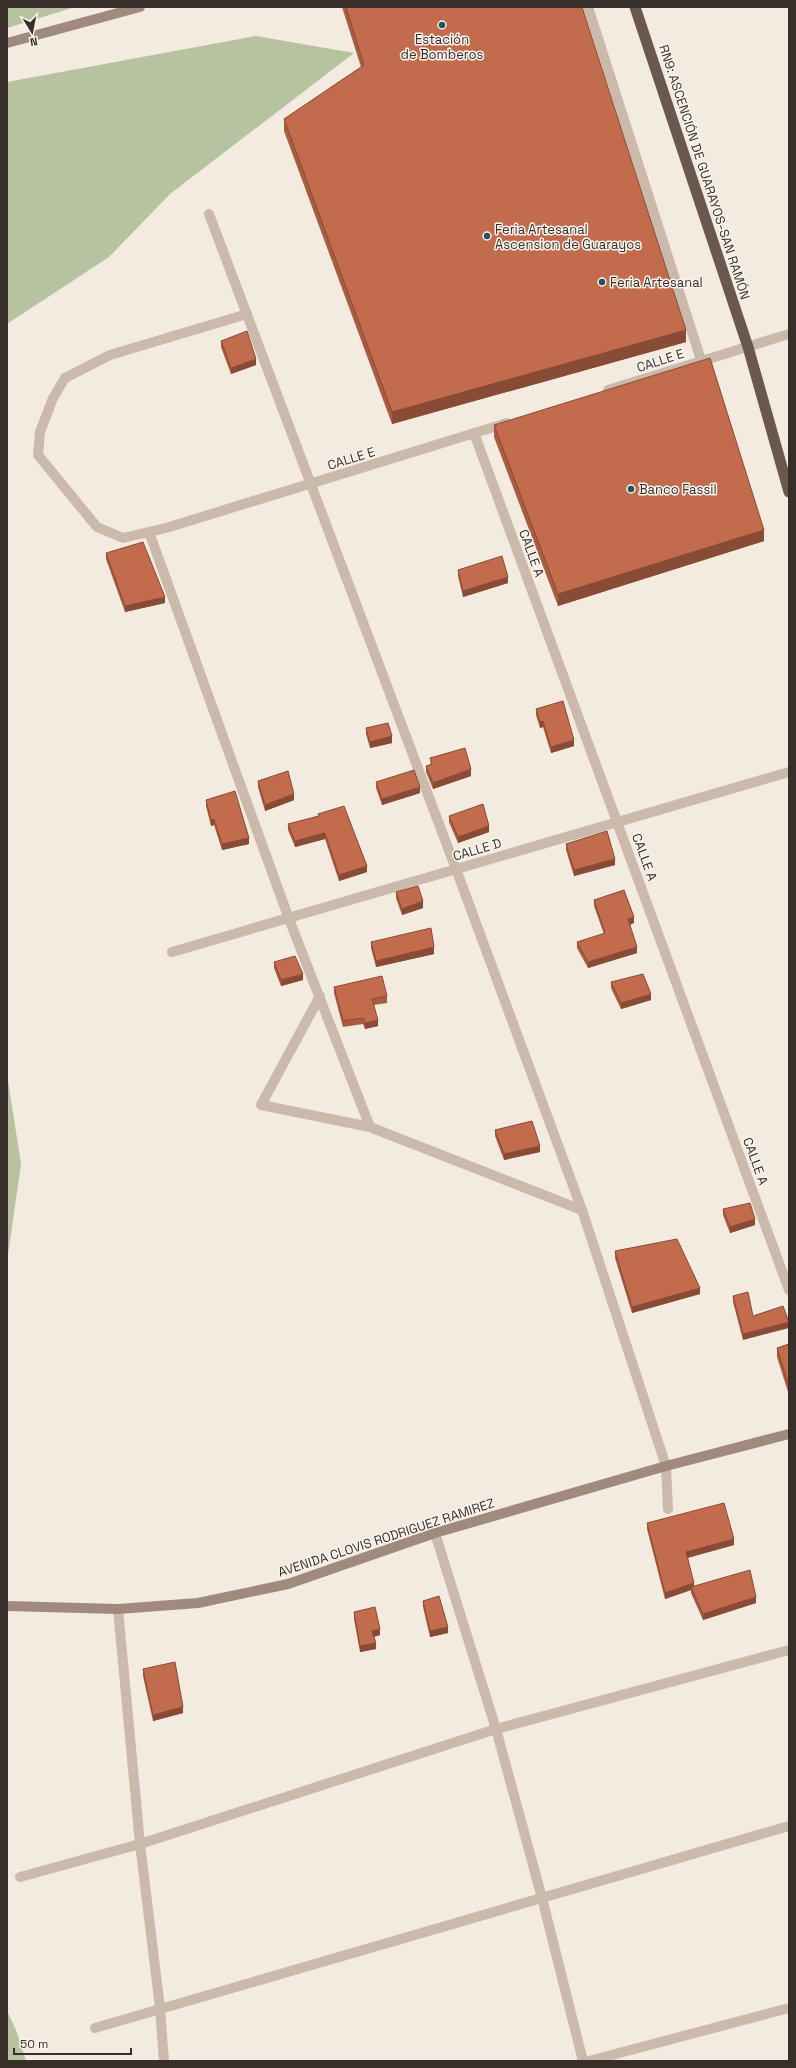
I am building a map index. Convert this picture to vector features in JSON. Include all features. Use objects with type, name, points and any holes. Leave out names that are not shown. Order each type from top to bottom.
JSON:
[{"type":"highway","name":"RN9: ASCENCIÓN DE GUARAYOS-SAN RAMÓN","points":[[635,7],[748,346],[789,492]]},
{"type":"main road","points":[[7,43],[140,7]]},
{"type":"main road","name":"AVENIDA CLOVIS RODRIGUEZ RAMIREZ","points":[[7,1606],[118,1609],[198,1603],[288,1584],[435,1533],[666,1466],[789,1434]]},
{"type":"street","points":[[588,7],[701,360]]},
{"type":"street","points":[[210,214],[456,868],[582,1210],[666,1466],[668,1509]]},
{"type":"street","name":"CALLE E","points":[[247,314],[110,355],[65,378],[52,398],[40,432],[38,456],[97,527],[123,538],[149,532],[311,484],[519,419]]},
{"type":"street","name":"CALLE E","points":[[595,394],[789,334]]},
{"type":"street","name":"CALLE A","points":[[474,434],[618,821],[789,1290]]},
{"type":"street","points":[[149,532],[289,919],[370,1127]]},
{"type":"street","name":"CALLE D","points":[[172,952],[789,772]]},
{"type":"street","points":[[320,996],[261,1105],[370,1127],[582,1210]]},
{"type":"street","points":[[435,1533],[496,1729],[542,1898],[583,2061]]},
{"type":"street","points":[[118,1609],[140,1844],[160,2008],[164,2061]]},
{"type":"street","points":[[20,1877],[140,1844],[496,1729],[789,1650]]},
{"type":"street","points":[[95,2028],[789,1826]]},
{"type":"street","points":[[590,2061],[789,2008]]},
{"type":"green space","points":[[7,7],[75,7],[7,28]]},
{"type":"green space","points":[[256,36],[354,53],[170,194],[109,257],[7,324],[7,82]]},
{"type":"green space","points":[[7,1074],[21,1164],[7,1262]]},
{"type":"green space","points":[[7,2011],[16,2030],[26,2061],[7,2061]]},
{"type":"building","name":"Feria Artesanal Ascension de Guarayos","points":[[346,7],[582,7],[686,330],[392,412],[284,119],[364,65]]},
{"type":"building","points":[[247,331],[256,359],[231,368],[221,341]]},
{"type":"building","name":"Banco Fassil","points":[[710,358],[764,530],[558,594],[494,425]]},
{"type":"building","points":[[143,542],[165,597],[125,606],[106,553]]},
{"type":"building","points":[[502,556],[508,577],[463,591],[458,570]]},
{"type":"building","points":[[563,701],[574,740],[551,747],[543,721],[540,722],[536,709]]},
{"type":"building","points":[[388,723],[392,736],[370,742],[366,728]]},
{"type":"building","points":[[465,748],[471,769],[433,783],[426,766],[432,764],[430,758]]},
{"type":"building","points":[[414,770],[420,787],[382,799],[376,782]]},
{"type":"building","points":[[288,771],[294,794],[265,805],[258,781]]},
{"type":"building","points":[[235,791],[249,838],[222,844],[214,819],[211,820],[206,800]]},
{"type":"building","points":[[483,804],[489,826],[458,837],[449,816]]},
{"type":"building","points":[[344,806],[367,866],[339,875],[325,833],[295,841],[288,824],[319,816],[318,814]]},
{"type":"building","points":[[607,831],[615,859],[574,870],[566,844]]},
{"type":"building","points":[[418,886],[423,901],[402,909],[396,892]]},
{"type":"building","points":[[624,890],[634,917],[628,919],[637,947],[588,962],[577,942],[605,933],[594,900]]},
{"type":"building","points":[[431,928],[434,947],[376,961],[371,942]]},
{"type":"building","points":[[295,956],[303,974],[281,980],[274,962]]},
{"type":"building","points":[[643,974],[651,994],[621,1003],[611,982]]},
{"type":"building","points":[[382,976],[387,996],[372,999],[378,1020],[365,1023],[363,1018],[343,1021],[334,987]]},
{"type":"building","points":[[532,1121],[540,1146],[504,1154],[495,1130]]},
{"type":"building","points":[[750,1203],[755,1219],[730,1227],[723,1209]]},
{"type":"building","points":[[677,1239],[700,1288],[632,1307],[615,1251]]},
{"type":"building","points":[[748,1292],[753,1316],[783,1306],[789,1322],[743,1334],[733,1296]]},
{"type":"building","points":[[789,1344],[789,1386],[777,1348]]},
{"type":"building","points":[[724,1503],[734,1539],[686,1552],[694,1583],[665,1593],[647,1523]]},
{"type":"building","points":[[750,1570],[756,1597],[703,1614],[691,1587]]},
{"type":"building","points":[[439,1596],[448,1627],[430,1631],[423,1601]]},
{"type":"building","points":[[375,1607],[380,1629],[372,1631],[376,1643],[360,1646],[354,1612]]},
{"type":"building","points":[[175,1662],[183,1707],[153,1715],[143,1669]]},
{"type":"place","name":"Estación de Bomberos","points":[[442,25]]},
{"type":"place","name":"Feria Artesanal Ascension de Guarayos","points":[[487,236]]},
{"type":"place","name":"Feria Artesanal","points":[[602,282]]},
{"type":"place","name":"Banco Fassil","points":[[631,489]]}]
